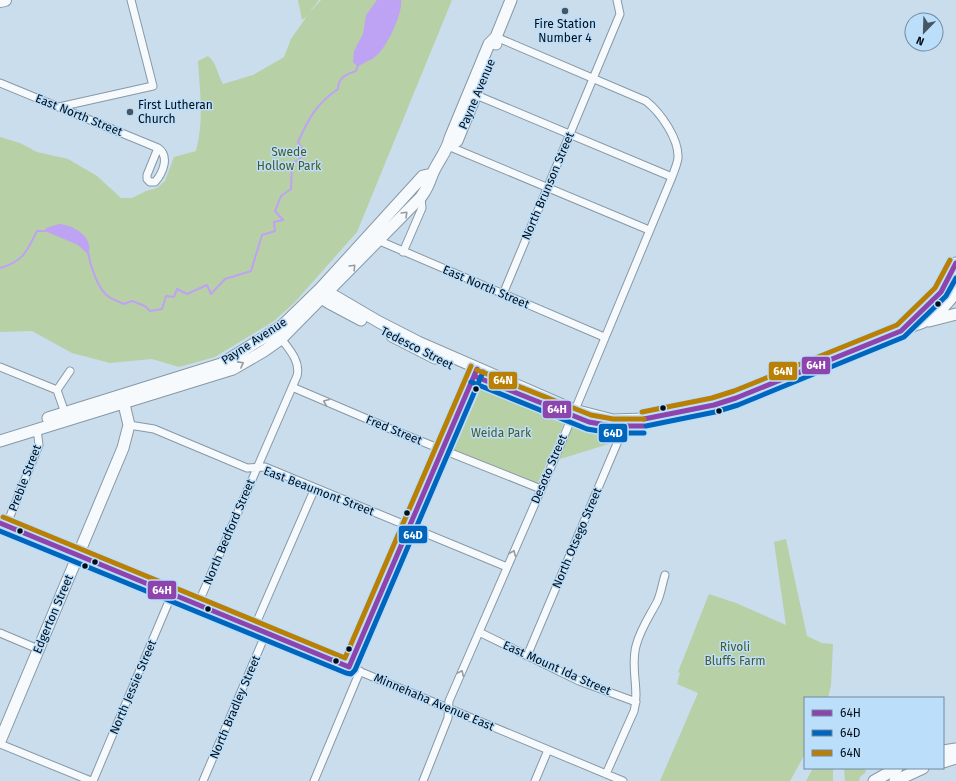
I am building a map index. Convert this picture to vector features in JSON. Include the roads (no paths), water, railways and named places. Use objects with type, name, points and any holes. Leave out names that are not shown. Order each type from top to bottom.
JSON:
[{"type":"main road","points":[[0,1],[5,0]]},
{"type":"street","points":[[59,107],[153,86],[131,0]]},
{"type":"street","name":"Payne Avenue","points":[[448,146],[457,141],[496,47],[496,37],[511,0]]},
{"type":"street","name":"North Brunson Street","points":[[503,294],[620,14],[617,0]]},
{"type":"street","points":[[496,37],[593,79]]},
{"type":"street","name":"Payne Avenue","points":[[0,434],[123,399],[221,364],[278,335],[377,242],[421,197],[430,184],[432,174],[448,146],[489,44],[496,37]]},
{"type":"street","name":"Desoto Street","points":[[423,781],[448,718],[449,700],[541,489],[672,176],[678,158],[674,139],[670,130],[651,105],[593,79]]},
{"type":"street","name":"East North Street","points":[[0,83],[158,148]]},
{"type":"street","points":[[476,95],[672,176]]},
{"type":"street","points":[[448,146],[649,230]]},
{"type":"street","name":"Payne Avenue","points":[[322,293],[368,234],[422,176],[432,174]]},
{"type":"street","name":"Payne Avenue","points":[[403,252],[422,208],[421,197]]},
{"type":"street","name":"East North Street","points":[[368,234],[377,242],[604,337]]},
{"type":"street","points":[[900,331],[941,292],[956,263]]},
{"type":"street","points":[[941,292],[955,296]]},
{"type":"street","name":"Tedesco Street","points":[[322,293],[476,373],[573,413],[612,423],[624,423],[672,412],[677,413],[714,405],[900,331],[956,314]]},
{"type":"street","points":[[926,322],[955,296]]},
{"type":"street","name":"North Bedford Street","points":[[198,604],[299,369],[278,335]]},
{"type":"street","points":[[0,367],[57,390],[66,416]]},
{"type":"street","points":[[57,390],[70,371]]},
{"type":"street","points":[[349,667],[476,373]]},
{"type":"street","name":"Fred Street","points":[[292,387],[360,417],[541,489]]},
{"type":"street","name":"Edgerton Street","points":[[0,742],[123,448],[129,425],[123,399]]},
{"type":"street","name":"Payne Avenue","points":[[0,441],[37,429],[66,416]]},
{"type":"street","name":"North Otsego Street","points":[[527,656],[624,423]]},
{"type":"street","name":"East Beaumont Street","points":[[129,425],[154,429],[247,468],[265,467],[507,567]]},
{"type":"street","name":"Preble Street","points":[[3,525],[39,446],[37,429]]},
{"type":"street","points":[[254,628],[315,488]]},
{"type":"street","name":"Minnehaha Avenue East","points":[[3,525],[198,604],[623,781]]},
{"type":"street","points":[[606,774],[636,702],[633,674],[636,646],[641,629],[657,601],[665,575]]},
{"type":"street","name":"North Jessie Street","points":[[92,781],[172,594]]},
{"type":"street","name":"East Mount Ida Street","points":[[479,632],[590,686],[636,702]]},
{"type":"street","points":[[0,633],[38,649]]},
{"type":"street","name":"North Bradley Street","points":[[203,781],[266,633]]},
{"type":"street","points":[[314,781],[360,671]]},
{"type":"street","points":[[0,742],[92,781]]},
{"type":"street","points":[[944,751],[956,749]]},
{"type":"street","points":[[535,781],[548,750]]},
{"type":"street","points":[[944,762],[956,758]]},
{"type":"street","points":[[874,781],[895,769]]},
{"type":"street","points":[[895,781],[920,769]]},
{"type":"waterway","points":[[88,252],[95,277],[105,294],[123,304],[132,301],[145,306],[150,311],[162,309],[166,296],[174,297],[177,289],[187,294],[207,285],[211,294],[225,279],[251,271],[262,235],[275,231],[274,222],[283,220],[275,211],[281,196],[291,189],[292,163],[297,161],[305,153],[298,142],[306,126],[314,112],[324,100],[338,89],[341,79],[356,71],[358,65]]},
{"type":"waterway","points":[[0,268],[8,266],[19,259],[27,250],[37,231],[46,231]]},
{"type":"place","name":"Fire Station Number 4","points":[[565,11]]},
{"type":"place","name":"First Lutheran Church","points":[[130,112]]},
{"type":"park label","name":"Swede Hollow Park","points":[[289,159]]},
{"type":"park label","name":"Weida Park","points":[[501,433]]},
{"type":"park label","name":"Rivoli Bluffs Farm","points":[[735,654]]}]
